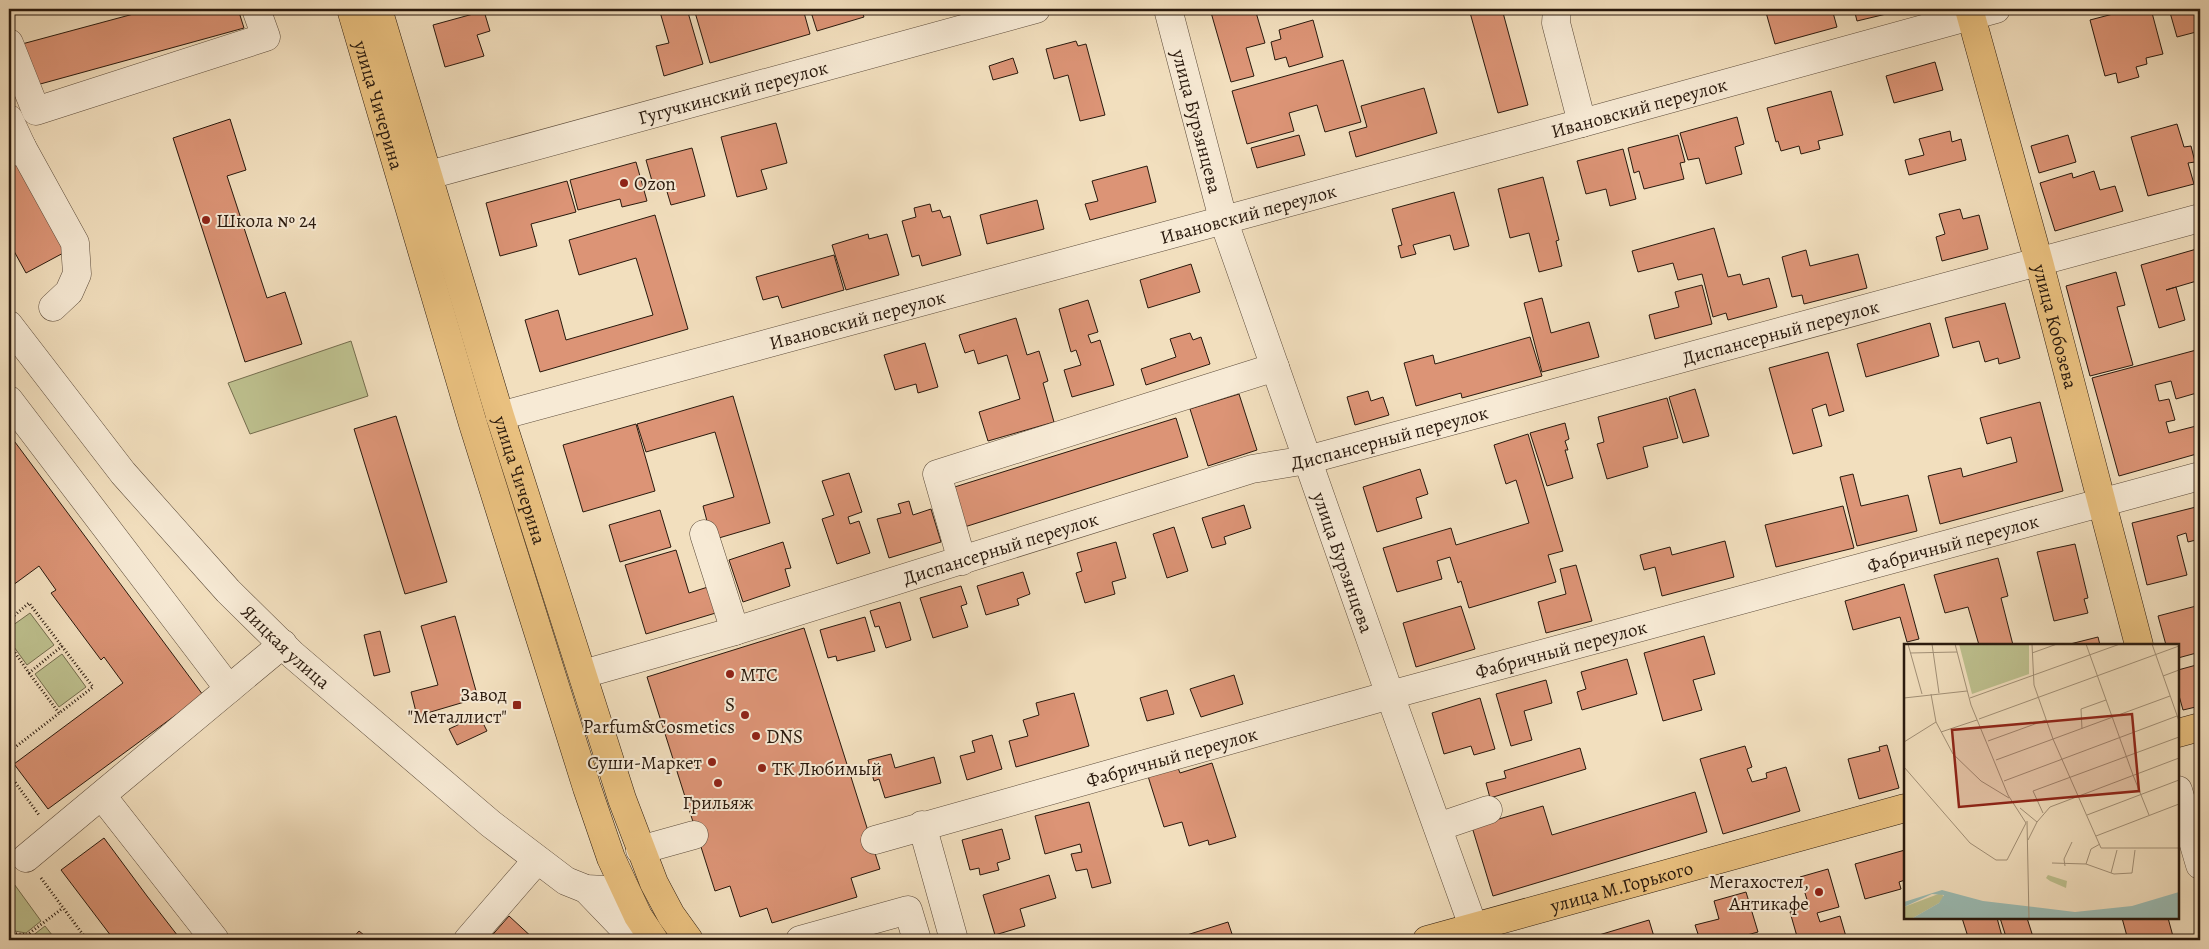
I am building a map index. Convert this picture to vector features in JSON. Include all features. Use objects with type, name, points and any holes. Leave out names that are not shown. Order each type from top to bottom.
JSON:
[{"type":"main road","name":"улица Чичерина","points":[[351,9],[474,424],[587,788],[610,858],[638,916],[654,940]]},
{"type":"main road","name":"улица Чичерина","points":[[378,9],[500,416],[622,799],[640,850],[658,891],[671,915],[689,940]]},
{"type":"main road","name":"улица Кобозева","points":[[1979,11],[2039,262],[2139,644]]},
{"type":"main road","points":[[2179,733],[2200,727]]},
{"type":"main road","name":"улица М.Горького","points":[[1427,940],[1476,933],[1904,808]]},
{"type":"street","points":[[9,43],[36,111],[266,38],[256,9]]},
{"type":"street","name":"Гугучкинский переулок","points":[[429,175],[1036,9]]},
{"type":"street","name":"улица Бурзянцева","points":[[1168,9],[1223,220],[1476,933]]},
{"type":"street","points":[[1557,9],[1556,23],[1582,123]]},
{"type":"street","name":"Ивановский переулок","points":[[500,416],[1582,123],[1979,11]]},
{"type":"street","points":[[9,118],[16,150],[75,243],[77,274],[69,292],[53,307]]},
{"type":"street","name":"Диспансерный переулок","points":[[583,674],[735,631],[1252,469],[1307,460],[2200,218]]},
{"type":"street","name":"Яицкая улица","points":[[9,325],[123,473],[228,591],[283,644],[491,824],[566,881],[586,889],[606,890],[624,888]]},
{"type":"street","points":[[962,561],[937,474],[1275,368]]},
{"type":"street","points":[[9,400],[229,689]]},
{"type":"street","name":"Фабричный переулок","points":[[874,840],[1390,695],[2200,476]]},
{"type":"street","points":[[704,534],[735,631]]},
{"type":"street","points":[[26,858],[283,644]]},
{"type":"street","points":[[2179,793],[2200,865]]},
{"type":"street","points":[[102,796],[215,940]]},
{"type":"street","points":[[1438,827],[1488,810]]},
{"type":"street","points":[[922,825],[954,940]]},
{"type":"street","points":[[640,850],[694,835]]},
{"type":"street","points":[[468,940],[537,860]]},
{"type":"street","points":[[586,889],[635,940]]},
{"type":"street","points":[[800,940],[908,910],[917,940]]},
{"type":"path","points":[[9,620],[30,603],[93,687],[9,752]]},
{"type":"path","points":[[9,644],[59,713]]},
{"type":"path","points":[[29,673],[62,646]]},
{"type":"path","points":[[9,774],[54,835]]},
{"type":"path","points":[[26,858],[87,940]]},
{"type":"path","points":[[9,933],[27,935],[63,908]]},
{"type":"green space","points":[[351,341],[368,396],[250,434],[228,383]]},
{"type":"green space","points":[[30,613],[54,645],[27,665],[9,640],[9,628]]},
{"type":"green space","points":[[62,654],[86,687],[59,707],[35,674]]},
{"type":"green space","points":[[9,877],[41,921],[26,933],[9,930]]},
{"type":"green space","points":[[45,926],[56,940],[27,940]]},
{"type":"green space","points":[[9,937],[27,940],[9,940]]},
{"type":"building","points":[[152,9],[238,9],[244,28],[33,86],[22,44]]},
{"type":"building","points":[[670,9],[687,9],[703,64],[664,76],[656,46],[669,43],[660,12]]},
{"type":"building","points":[[694,9],[803,9],[810,34],[710,63]]},
{"type":"building","points":[[810,9],[861,9],[864,17],[817,31]]},
{"type":"building","points":[[1210,9],[1255,9],[1265,43],[1246,48],[1254,76],[1231,82]]},
{"type":"building","points":[[1469,9],[1502,9],[1528,105],[1498,113]]},
{"type":"building","points":[[1765,9],[1832,9],[1837,27],[1775,44]]},
{"type":"building","points":[[1854,9],[1907,9],[1857,21]]},
{"type":"building","points":[[2132,9],[2151,9],[2163,54],[2146,58],[2147,64],[2136,67],[2139,77],[2118,83],[2116,73],[2105,76],[2090,20]]},
{"type":"building","points":[[2169,9],[2200,9],[2200,31],[2177,37]]},
{"type":"building","points":[[484,11],[490,31],[477,35],[484,56],[445,67],[433,25]]},
{"type":"building","points":[[1313,20],[1323,57],[1289,67],[1286,57],[1275,60],[1271,42],[1281,39],[1279,30]]},
{"type":"building","points":[[1076,41],[1078,46],[1086,44],[1105,115],[1080,121],[1068,75],[1054,79],[1046,49]]},
{"type":"building","points":[[1013,58],[1018,73],[993,80],[989,66]]},
{"type":"building","points":[[1343,60],[1361,122],[1325,132],[1317,105],[1289,113],[1294,131],[1247,144],[1232,91]]},
{"type":"building","points":[[1935,62],[1943,90],[1894,103],[1886,76]]},
{"type":"building","points":[[1424,88],[1437,133],[1356,157],[1349,132],[1367,127],[1361,106]]},
{"type":"building","points":[[1831,91],[1843,135],[1818,141],[1820,149],[1801,154],[1799,146],[1781,151],[1778,141],[1776,142],[1767,108]]},
{"type":"building","points":[[1737,117],[1744,144],[1735,147],[1742,174],[1706,184],[1699,158],[1688,160],[1680,133]]},
{"type":"building","points":[[230,119],[246,170],[227,176],[267,298],[285,292],[302,344],[245,362],[173,138]]},
{"type":"building","points":[[776,123],[787,163],[761,170],[767,189],[737,197],[721,137]]},
{"type":"building","points":[[2177,124],[2184,147],[2191,146],[2195,162],[2188,163],[2194,184],[2148,196],[2131,137]]},
{"type":"building","points":[[1950,131],[1952,142],[1961,139],[1966,160],[1909,175],[1905,160],[1924,155],[1919,139]]},
{"type":"building","points":[[1299,135],[1305,155],[1257,168],[1251,148]]},
{"type":"building","points":[[1678,135],[1685,162],[1680,163],[1684,179],[1644,189],[1639,171],[1634,173],[1628,148]]},
{"type":"building","points":[[2068,135],[2076,162],[2039,173],[2031,146]]},
{"type":"building","points":[[692,148],[705,196],[671,205],[665,185],[654,188],[646,160]]},
{"type":"building","points":[[1623,149],[1636,199],[1610,206],[1606,189],[1586,194],[1577,161]]},
{"type":"building","points":[[636,162],[647,201],[622,207],[620,199],[578,210],[570,180]]},
{"type":"building","points":[[19,163],[67,251],[26,273],[9,242],[9,169]]},
{"type":"building","points":[[1147,166],[1156,202],[1090,220],[1085,204],[1098,201],[1092,181]]},
{"type":"building","points":[[2094,171],[2100,190],[2115,186],[2123,211],[2055,231],[2040,183],[2072,173],[2073,178]]},
{"type":"building","points":[[1543,177],[1559,240],[1556,241],[1562,266],[1539,272],[1529,233],[1510,238],[1498,189]]},
{"type":"building","points":[[567,181],[576,212],[531,224],[537,246],[500,256],[486,203]]},
{"type":"building","points":[[1454,192],[1469,246],[1454,250],[1450,235],[1413,245],[1416,254],[1401,258],[1398,246],[1402,245],[1392,209]]},
{"type":"building","points":[[1037,200],[1044,229],[987,244],[980,215]]},
{"type":"building","points":[[930,204],[932,212],[940,210],[943,218],[950,216],[961,255],[922,266],[919,255],[912,257],[902,221],[916,217],[914,208]]},
{"type":"building","points":[[1960,209],[1963,219],[1979,215],[1988,249],[1942,261],[1936,237],[1945,234],[1939,214]]},
{"type":"building","points":[[655,215],[688,329],[540,372],[525,320],[558,310],[566,340],[653,315],[636,258],[579,275],[569,240]]},
{"type":"building","points":[[1714,228],[1728,277],[1740,274],[1743,285],[1769,278],[1777,307],[1728,320],[1726,313],[1713,317],[1702,274],[1678,280],[1673,263],[1638,272],[1632,251]]},
{"type":"building","points":[[868,234],[869,239],[887,234],[899,275],[846,290],[832,245]]},
{"type":"building","points":[[2200,248],[2200,280],[2176,287],[2185,320],[2159,328],[2141,265]]},
{"type":"building","points":[[1806,250],[1810,266],[1858,254],[1867,288],[1804,304],[1802,295],[1792,297],[1782,257]]},
{"type":"building","points":[[834,255],[844,290],[782,308],[778,296],[763,300],[756,277]]},
{"type":"building","points":[[1191,264],[1200,292],[1148,308],[1140,280]]},
{"type":"building","points":[[2116,272],[2125,305],[2117,307],[2133,365],[2090,376],[2066,286]]},
{"type":"building","points":[[1702,285],[1712,324],[1655,339],[1649,315],[1679,307],[1675,292]]},
{"type":"building","points":[[1542,298],[1551,333],[1589,322],[1599,357],[1542,372],[1524,303]]},
{"type":"building","points":[[1088,300],[1098,332],[1088,335],[1091,343],[1100,340],[1114,385],[1072,397],[1064,370],[1081,365],[1076,350],[1071,352],[1059,309]]},
{"type":"building","points":[[2005,303],[2020,358],[1999,364],[1998,358],[1985,362],[1979,341],[1953,348],[1945,318]]},
{"type":"building","points":[[1016,318],[1027,355],[1039,351],[1048,381],[1043,383],[1054,422],[988,441],[979,412],[1020,399],[1007,355],[978,364],[974,350],[965,353],[959,335]]},
{"type":"building","points":[[1930,323],[1939,356],[1866,377],[1857,344]]},
{"type":"building","points":[[1190,333],[1193,340],[1201,337],[1210,364],[1146,385],[1141,369],[1176,357],[1170,339]]},
{"type":"building","points":[[1530,337],[1542,376],[1462,398],[1461,393],[1416,406],[1404,363],[1433,355],[1435,364]]},
{"type":"building","points":[[925,343],[938,387],[918,393],[916,384],[895,390],[884,355]]},
{"type":"building","points":[[2200,349],[2200,392],[2176,399],[2171,381],[2155,385],[2159,401],[2169,399],[2175,420],[2166,422],[2169,433],[2200,425],[2200,453],[2119,476],[2092,378]]},
{"type":"building","points":[[1828,352],[1844,411],[1829,416],[1826,404],[1812,409],[1822,446],[1793,454],[1769,368]]},
{"type":"building","points":[[1695,389],[1709,436],[1683,443],[1669,397]]},
{"type":"building","points":[[1368,391],[1371,401],[1383,397],[1389,415],[1355,425],[1347,397]]},
{"type":"building","points":[[1239,394],[1257,450],[1208,466],[1190,409]]},
{"type":"building","points":[[733,396],[770,523],[712,540],[703,506],[734,497],[715,432],[646,452],[637,424]]},
{"type":"building","points":[[1667,398],[1678,438],[1643,447],[1648,467],[1607,479],[1597,444],[1604,442],[1598,417]]},
{"type":"building","points":[[2040,402],[2063,491],[1940,524],[1928,476],[1961,468],[1963,477],[2017,462],[2011,437],[1987,444],[1980,418]]},
{"type":"building","points":[[396,416],[447,582],[405,594],[354,429]]},
{"type":"building","points":[[1176,418],[1188,457],[958,529],[945,490]]},
{"type":"building","points":[[1565,423],[1569,439],[1565,441],[1568,450],[1565,450],[1573,478],[1547,486],[1530,433]]},
{"type":"building","points":[[636,424],[655,491],[583,512],[563,445]]},
{"type":"building","points":[[9,434],[203,695],[48,809],[14,764],[123,683],[104,657],[101,660],[51,593],[56,590],[39,566],[9,588]]},
{"type":"building","points":[[1528,434],[1563,551],[1548,555],[1556,582],[1469,608],[1461,581],[1458,583],[1450,557],[1437,561],[1442,579],[1397,592],[1383,548],[1451,528],[1456,545],[1529,523],[1516,480],[1506,484],[1494,445]]},
{"type":"building","points":[[1420,469],[1428,494],[1416,498],[1422,518],[1377,532],[1363,487]]},
{"type":"building","points":[[849,473],[862,512],[848,517],[850,524],[859,521],[870,553],[837,564],[822,519],[834,515],[822,481]]},
{"type":"building","points":[[1853,474],[1861,506],[1908,495],[1917,531],[1857,546],[1840,477]]},
{"type":"building","points":[[909,501],[913,515],[931,509],[941,542],[889,558],[877,519],[901,513],[898,504]]},
{"type":"building","points":[[1244,505],[1251,528],[1224,537],[1226,544],[1212,548],[1202,518]]},
{"type":"building","points":[[1843,506],[1854,548],[1776,567],[1765,525]]},
{"type":"building","points":[[2200,506],[2200,539],[2188,542],[2186,533],[2177,536],[2187,575],[2147,585],[2132,523]]},
{"type":"building","points":[[660,510],[671,547],[620,562],[609,525]]},
{"type":"building","points":[[1174,527],[1188,571],[1167,578],[1153,534]]},
{"type":"building","points":[[1725,541],[1734,577],[1662,596],[1655,567],[1644,570],[1640,555],[1670,547],[1672,555]]},
{"type":"building","points":[[783,542],[791,568],[785,569],[790,586],[743,602],[729,560]]},
{"type":"building","points":[[1116,542],[1126,578],[1112,582],[1115,594],[1085,603],[1076,573],[1082,571],[1077,553]]},
{"type":"building","points":[[2075,544],[2088,598],[2084,599],[2088,613],[2054,621],[2037,552]]},
{"type":"building","points":[[676,550],[689,593],[711,586],[719,612],[646,634],[625,565]]},
{"type":"building","points":[[1998,558],[2008,596],[2001,598],[2013,644],[1979,644],[1968,607],[1945,613],[1934,575]]},
{"type":"building","points":[[1576,565],[1592,621],[1546,633],[1538,602],[1566,594],[1560,569]]},
{"type":"building","points":[[1023,572],[1030,594],[1017,599],[1019,605],[986,615],[977,586]]},
{"type":"building","points":[[1904,584],[1919,639],[1907,642],[1900,617],[1853,630],[1845,601]]},
{"type":"building","points":[[961,586],[967,604],[961,606],[968,627],[933,638],[920,598]]},
{"type":"building","points":[[900,602],[911,640],[886,648],[879,626],[875,627],[870,611]]},
{"type":"building","points":[[2200,605],[2200,652],[2179,658],[2179,644],[2166,644],[2158,616]]},
{"type":"building","points":[[1461,606],[1475,649],[1416,667],[1403,623]]},
{"type":"building","points":[[455,616],[478,698],[417,716],[411,692],[438,685],[421,626]]},
{"type":"building","points":[[865,617],[875,651],[837,661],[836,656],[828,658],[820,630]]},
{"type":"building","name":"ТК Любимый","points":[[804,628],[880,869],[851,878],[857,897],[772,923],[767,908],[740,917],[730,886],[715,891],[647,677]]},
{"type":"building","points":[[380,631],[390,672],[374,676],[364,635]]},
{"type":"building","points":[[1704,636],[1715,674],[1693,680],[1702,710],[1663,721],[1644,653]]},
{"type":"building","points":[[2098,637],[2100,644],[2070,644]]},
{"type":"building","points":[[1627,659],[1637,694],[1582,710],[1577,692],[1586,689],[1581,672]]},
{"type":"building","points":[[2200,664],[2200,706],[2183,710],[2179,696],[2179,670]]},
{"type":"building","points":[[1234,675],[1243,704],[1201,717],[1190,689]]},
{"type":"building","points":[[1546,680],[1552,703],[1524,711],[1532,740],[1511,746],[1496,694]]},
{"type":"building","points":[[1167,690],[1174,714],[1147,721],[1140,698]]},
{"type":"building","points":[[1074,693],[1089,746],[1016,767],[1009,741],[1028,736],[1023,720],[1039,715],[1036,703]]},
{"type":"building","points":[[1480,698],[1495,749],[1474,755],[1471,746],[1444,754],[1432,713]]},
{"type":"building","points":[[479,715],[487,731],[457,745],[449,729]]},
{"type":"building","points":[[992,735],[1002,769],[967,780],[960,756],[975,752],[972,741]]},
{"type":"building","points":[[1887,745],[1899,788],[1859,799],[1848,759],[1880,751],[1879,747]]},
{"type":"building","points":[[1745,746],[1752,767],[1747,769],[1752,782],[1767,778],[1766,773],[1786,767],[1800,811],[1723,834],[1700,759]]},
{"type":"building","points":[[1580,748],[1586,769],[1490,798],[1486,783],[1506,778],[1504,771]]},
{"type":"building","points":[[891,754],[895,768],[934,757],[941,783],[885,798],[879,779],[874,781],[868,760]]},
{"type":"building","points":[[1176,763],[1180,773],[1212,763],[1236,837],[1209,845],[1208,840],[1189,846],[1182,822],[1164,827],[1147,773]]},
{"type":"building","points":[[1695,792],[1707,832],[1493,896],[1472,827],[1543,806],[1552,835]]},
{"type":"building","points":[[1089,802],[1111,883],[1092,888],[1087,869],[1076,871],[1071,854],[1082,852],[1080,844],[1045,854],[1035,816]]},
{"type":"building","points":[[1002,829],[1010,859],[997,863],[999,870],[980,875],[979,868],[970,870],[962,840]]},
{"type":"building","points":[[104,838],[181,940],[114,940],[61,870]]},
{"type":"building","points":[[1904,850],[1904,880],[1899,882],[1901,889],[1865,899],[1855,864]]},
{"type":"building","name":"Мегахостел, Антикафе","points":[[1828,869],[1839,907],[1817,913],[1820,922],[1840,916],[1847,940],[1798,940],[1790,912],[1809,906],[1800,877]]},
{"type":"building","points":[[1049,875],[1056,898],[1020,909],[1025,926],[995,935],[983,895]]},
{"type":"building","points":[[1746,892],[1758,932],[1729,940],[1700,940],[1695,925],[1719,919],[1714,901]]},
{"type":"building","points":[[509,916],[535,940],[488,940]]},
{"type":"building","points":[[1962,919],[1997,919],[2003,940],[1969,940]]},
{"type":"building","points":[[2000,919],[2027,919],[2034,940],[2007,940]]},
{"type":"building","points":[[2122,919],[2168,919],[2174,940],[2128,940]]},
{"type":"building","points":[[1649,920],[1655,940],[1601,940],[1599,935]]},
{"type":"building","points":[[1228,922],[1234,940],[1171,940]]},
{"type":"building","points":[[359,931],[370,940],[351,940]]},
{"type":"place","name":"Ozon","points":[[624,183]]},
{"type":"place","name":"Школа № 24","points":[[206,220]]},
{"type":"place","name":"МТС","points":[[730,674]]},
{"type":"place","name":"Завод \"Металлист\"","points":[[517,705]]},
{"type":"place","name":"S Parfum&Cosmetics","points":[[745,715]]},
{"type":"place","name":"DNS","points":[[756,736]]},
{"type":"place","name":"Суши-Маркет","points":[[712,762]]},
{"type":"place","name":"ТК Любимый","points":[[762,768]]},
{"type":"place","name":"Грильяж","points":[[718,783]]},
{"type":"place","name":"Мегахостел, Антикафе","points":[[1819,892]]}]
